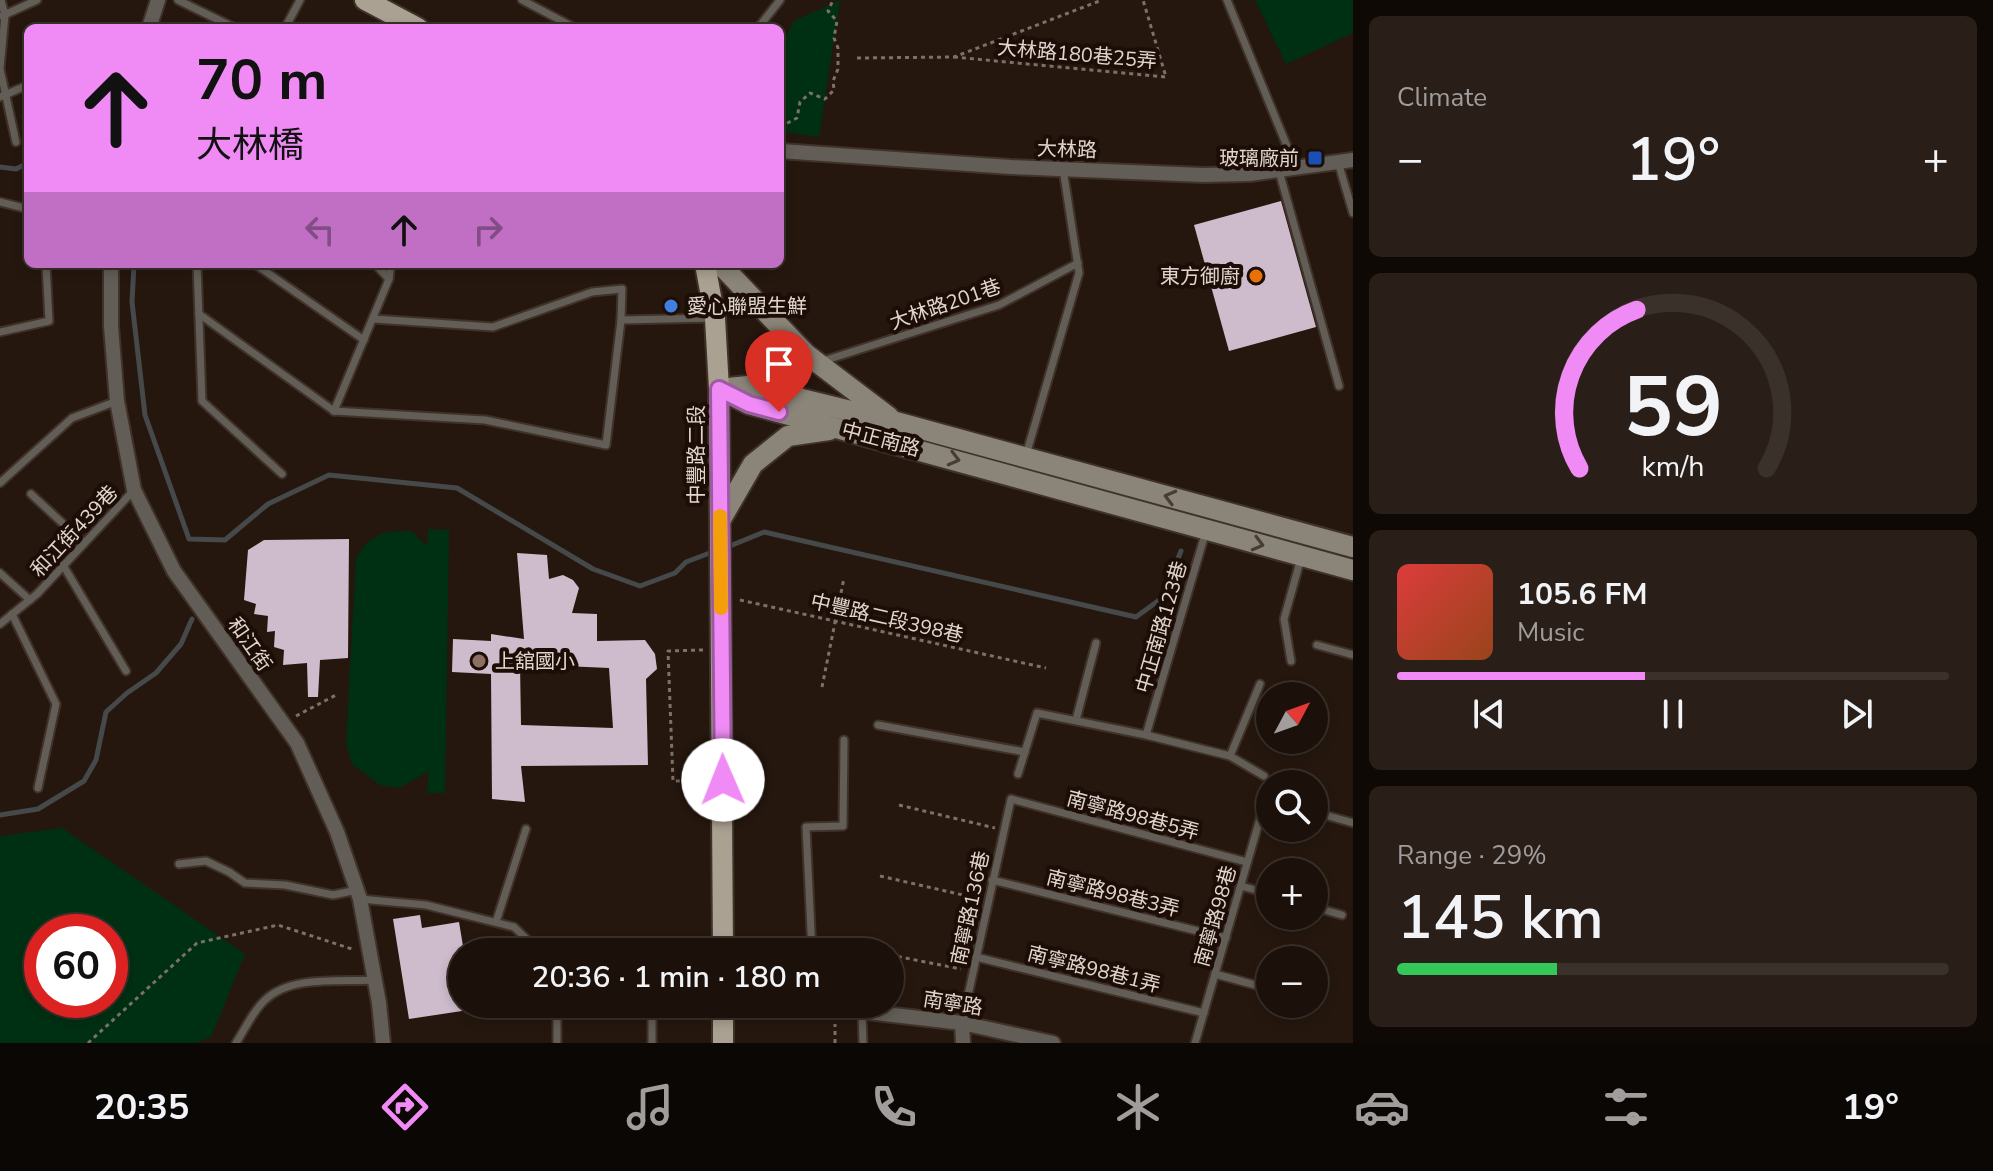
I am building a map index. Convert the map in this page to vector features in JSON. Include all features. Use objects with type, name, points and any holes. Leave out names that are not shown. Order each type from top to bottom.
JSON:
[{"type":"main road","points":[[365,0],[410,24]]},
{"type":"main road","name":"中豐路二段","points":[[706,268],[715,318],[719,389],[721,595]]},
{"type":"main road","points":[[721,595],[723,938]]},
{"type":"main road","points":[[723,1018],[723,1043]]},
{"type":"street","points":[[150,24],[158,0]]},
{"type":"street","name":"大林路","points":[[784,151],[1203,175],[1296,170],[1346,161]]},
{"type":"street","name":"和江街","points":[[111,268],[111,326],[117,401],[134,490],[174,571],[297,743],[337,832],[359,895],[383,1043]]},
{"type":"street","points":[[724,268],[806,354],[896,422]]},
{"type":"street","name":"中正南路","points":[[719,389],[748,386],[896,422],[1353,547]]},
{"type":"street","name":"中正南路","points":[[719,389],[749,404],[1353,570]]},
{"type":"street","points":[[720,521],[753,464],[788,436],[840,428]]},
{"type":"street","name":"南寧路","points":[[904,1017],[962,1023],[1053,1043]]},
{"type":"street","points":[[962,1023],[963,1043]]},
{"type":"lane","points":[[1,0],[0,69],[3,96],[16,142]]},
{"type":"lane","points":[[2,16],[37,0]]},
{"type":"lane","points":[[178,0],[227,24]]},
{"type":"lane","points":[[287,24],[300,0]]},
{"type":"lane","points":[[522,0],[567,24]]},
{"type":"lane","points":[[761,24],[780,0]]},
{"type":"lane","points":[[1227,0],[1296,170]]},
{"type":"lane","points":[[3,96],[24,87]]},
{"type":"lane","points":[[1346,161],[1353,213]]},
{"type":"lane","points":[[1026,457],[1079,273],[1063,169]]},
{"type":"lane","points":[[1279,171],[1339,386]]},
{"type":"lane","points":[[0,202],[24,208]]},
{"type":"lane","name":"大林路201巷","points":[[817,363],[999,305],[1078,263]]},
{"type":"lane","points":[[0,332],[49,321],[46,268]]},
{"type":"lane","points":[[197,268],[202,401],[282,474]]},
{"type":"lane","points":[[261,268],[364,340]]},
{"type":"lane","points":[[379,268],[389,279]]},
{"type":"lane","points":[[334,411],[374,319],[390,268]]},
{"type":"lane","points":[[199,314],[334,411],[485,420],[606,445],[622,289],[592,292],[493,327],[374,319]]},
{"type":"lane","points":[[621,320],[715,318]]},
{"type":"lane","points":[[0,483],[72,418],[117,401]]},
{"type":"lane","name":"和江街439巷","points":[[0,624],[30,600],[134,490]]},
{"type":"lane","points":[[31,494],[84,543]]},
{"type":"lane","name":"中正南路123巷","points":[[1146,735],[1206,529]]},
{"type":"lane","points":[[1291,661],[1284,619],[1301,555]]},
{"type":"lane","points":[[63,565],[126,671]]},
{"type":"lane","points":[[0,573],[30,600]]},
{"type":"lane","points":[[12,614],[56,704],[38,788]]},
{"type":"lane","points":[[1076,720],[1096,643]]},
{"type":"lane","points":[[1317,645],[1353,655]]},
{"type":"lane","points":[[1230,756],[1256,694]]},
{"type":"lane","points":[[1018,774],[1037,713],[1230,756],[1256,771]]},
{"type":"lane","points":[[878,725],[1025,752]]},
{"type":"lane","points":[[811,938],[806,827],[843,826],[844,740]]},
{"type":"lane","name":"南寧路98巷5弄","points":[[1011,799],[1247,862]]},
{"type":"lane","name":"南寧路136巷","points":[[962,1023],[1011,799]]},
{"type":"lane","points":[[1328,816],[1353,823]]},
{"type":"lane","points":[[496,922],[526,829]]},
{"type":"lane","name":"南寧路98巷","points":[[1195,1043],[1256,835]]},
{"type":"lane","points":[[179,864],[206,861],[245,883],[285,885],[333,895],[359,895],[426,905],[514,927],[525,938]]},
{"type":"lane","name":"南寧路98巷3弄","points":[[992,880],[1226,938]]},
{"type":"lane","points":[[1241,886],[1256,890]]},
{"type":"lane","points":[[1328,911],[1342,915]]},
{"type":"lane","name":"南寧路98巷1弄","points":[[976,957],[1204,1013]]},
{"type":"lane","points":[[1215,974],[1256,985]]},
{"type":"lane","points":[[236,1043],[263,1002],[281,987],[375,980]]},
{"type":"lane","points":[[557,1018],[557,1043]]},
{"type":"lane","points":[[652,1018],[652,1043]]},
{"type":"lane","points":[[862,1018],[863,1043]]},
{"type":"path","points":[[784,125],[797,118],[800,102],[810,93],[825,99],[834,90],[839,57],[834,38],[837,21],[828,11],[833,0]]},
{"type":"path","name":"大林路180巷25弄","points":[[954,57],[1102,0]]},
{"type":"path","name":"大林路180巷25弄","points":[[857,58],[954,57],[1166,77],[1143,0]]},
{"type":"path","points":[[822,687],[844,578]]},
{"type":"path","name":"中豐路二段398巷","points":[[721,595],[1046,668]]},
{"type":"path","points":[[722,649],[668,651],[673,781],[723,780]]},
{"type":"path","points":[[282,723],[338,694]]},
{"type":"path","points":[[899,805],[1002,830]]},
{"type":"path","points":[[880,876],[988,901]]},
{"type":"path","points":[[88,1043],[197,943],[278,925],[370,954]]},
{"type":"path","points":[[904,958],[973,972]]},
{"type":"green space","points":[[840,0],[819,137],[784,132],[784,40],[794,21]]},
{"type":"green space","points":[[1255,0],[1353,0],[1353,33],[1286,64]]},
{"type":"green space","points":[[428,529],[449,530],[445,793],[427,793],[429,771],[399,788],[380,785],[352,764],[346,744],[356,557],[373,538],[393,532],[411,531],[427,546]]},
{"type":"green space","points":[[62,828],[245,954],[211,1037],[195,1043],[0,1043],[0,836]]},
{"type":"building","name":"東方御廚","points":[[1281,201],[1316,327],[1229,351],[1194,225]]},
{"type":"building","points":[[349,539],[348,658],[320,660],[318,697],[308,697],[307,663],[283,665],[284,650],[274,647],[275,631],[267,632],[268,616],[254,614],[256,604],[244,600],[248,550],[264,540]]},
{"type":"building","points":[[517,553],[547,555],[549,579],[563,575],[573,580],[579,588],[572,613],[597,614],[597,641],[645,640],[655,654],[657,669],[646,679],[648,765],[521,766],[525,802],[492,799],[491,674],[452,672],[453,639],[491,641],[491,634],[524,639]],"holes":[[[520,664],[609,668],[613,728],[521,725]]]},
{"type":"building","points":[[420,915],[422,928],[459,922],[462,938],[448,938],[448,1013],[409,1019],[393,919]]},
{"type":"waterway","points":[[0,167],[16,169],[24,165]]},
{"type":"waterway","points":[[134,268],[132,302],[145,415],[189,539],[225,540],[268,504],[329,475],[457,488],[593,569],[640,586],[675,573],[686,562],[715,551]]},
{"type":"waterway","points":[[725,548],[764,532],[1136,617],[1162,598],[1181,551]]},
{"type":"waterway","points":[[0,815],[38,809],[84,781],[96,760],[106,712],[156,673],[181,644],[192,619]]},
{"type":"slow traffic","points":[[720,516],[721,608]]},
{"type":"place","name":"玻璃廠前","points":[[1315,158]]},
{"type":"place","name":"東方御廚","points":[[1256,276]]},
{"type":"place","name":"愛心聯盟生鮮","points":[[671,306]]},
{"type":"place","name":"上舘國小","points":[[479,661]]},
{"type":"route","points":[[723,780],[719,389],[749,404],[779,412]]}]
